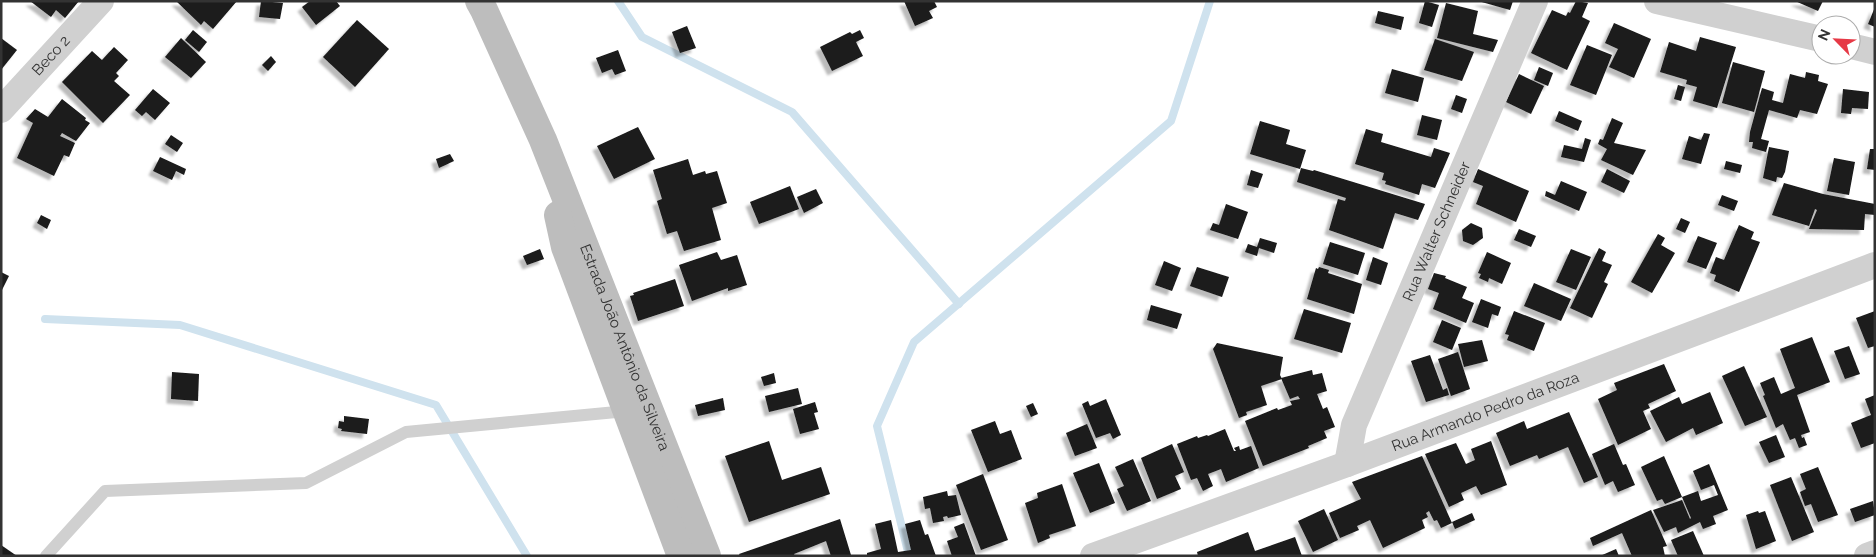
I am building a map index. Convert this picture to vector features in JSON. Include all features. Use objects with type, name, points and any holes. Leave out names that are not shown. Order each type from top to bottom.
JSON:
[{"type":"main road","name":"Estrada João Antônio da Silveira","points":[[479,1],[543,140],[707,556]]},
{"type":"main road","name":"Estrada João Antônio da Silveira","points":[[543,140],[565,247],[681,556]]},
{"type":"street","name":"Beco 2","points":[[1,110],[101,1]]},
{"type":"street","name":"Rua Walter Schneider","points":[[1347,464],[1354,425],[1535,1]]},
{"type":"street","points":[[1657,1],[1811,37]]},
{"type":"street","points":[[1861,48],[1875,52]]},
{"type":"street","name":"Rua Armando Pedro da Roza","points":[[1093,556],[1347,464],[1875,265]]},
{"type":"street","points":[[1867,556],[1875,553]]},
{"type":"lane","points":[[46,556],[105,491],[306,483],[406,432],[627,411]]},
{"type":"building","points":[[30,1],[79,1],[65,18],[56,10],[51,17]]},
{"type":"building","points":[[176,1],[237,1],[213,29],[204,21],[201,25]]},
{"type":"building","points":[[261,1],[283,3],[280,19],[259,17]]},
{"type":"building","points":[[310,1],[336,1],[340,6],[316,25],[302,7]]},
{"type":"building","points":[[904,1],[934,1],[937,7],[929,11],[933,18],[915,26]]},
{"type":"building","points":[[1425,1],[1439,5],[1432,27],[1419,23]]},
{"type":"building","points":[[1478,1],[1513,1],[1510,10]]},
{"type":"building","points":[[1576,1],[1588,3],[1582,17],[1590,21],[1567,70],[1531,53],[1552,10],[1566,16],[1568,12],[1570,13]]},
{"type":"building","points":[[1795,1],[1823,1],[1818,11]]},
{"type":"building","points":[[1446,3],[1478,11],[1473,34],[1498,40],[1493,52],[1437,38]]},
{"type":"building","points":[[1875,7],[1875,27],[1868,24]]},
{"type":"building","points":[[1378,11],[1404,17],[1401,30],[1375,23]]},
{"type":"building","points":[[357,20],[389,49],[355,87],[323,57]]},
{"type":"building","points":[[1614,23],[1651,39],[1634,78],[1609,67],[1618,49],[1605,43]]},
{"type":"building","points":[[687,26],[696,48],[680,53],[672,32]]},
{"type":"building","points":[[193,30],[207,42],[199,52],[185,40]]},
{"type":"building","points":[[860,30],[864,38],[856,42],[863,56],[832,71],[820,47],[850,32],[852,34]]},
{"type":"building","points":[[1700,37],[1736,47],[1717,108],[1693,101],[1697,87],[1686,84],[1687,80],[1660,72],[1669,42],[1696,51]]},
{"type":"building","points":[[1,38],[17,50],[1,70]]},
{"type":"building","points":[[181,38],[206,62],[191,78],[165,57]]},
{"type":"building","points":[[1435,39],[1474,52],[1462,81],[1424,70]]},
{"type":"building","points":[[1587,45],[1612,55],[1596,95],[1570,85]]},
{"type":"building","points":[[114,47],[128,60],[116,73],[119,76],[114,81],[130,95],[103,123],[62,82],[92,51],[102,60]]},
{"type":"building","points":[[618,50],[626,71],[615,75],[612,69],[602,73],[596,58]]},
{"type":"building","points":[[271,56],[276,62],[268,71],[262,65]]},
{"type":"building","points":[[1733,62],[1765,71],[1754,112],[1722,103]]},
{"type":"building","points":[[1539,67],[1553,73],[1548,86],[1534,80]]},
{"type":"building","points":[[1392,69],[1424,78],[1418,102],[1385,93]]},
{"type":"building","points":[[1806,72],[1819,75],[1818,81],[1828,84],[1817,114],[1800,110],[1797,118],[1769,110],[1761,139],[1769,141],[1766,152],[1752,148],[1753,142],[1749,142],[1750,132],[1762,88],[1774,92],[1772,100],[1783,103],[1790,74],[1805,78]]},
{"type":"building","points":[[1519,74],[1544,86],[1531,114],[1506,102]]},
{"type":"building","points":[[1678,85],[1685,87],[1681,101],[1674,99]]},
{"type":"building","points":[[153,89],[170,103],[155,120],[146,112],[142,116],[135,110]]},
{"type":"building","points":[[1843,89],[1869,92],[1868,109],[1852,108],[1851,114],[1841,113]]},
{"type":"building","points":[[1456,95],[1467,99],[1462,113],[1451,109]]},
{"type":"building","points":[[62,99],[90,123],[76,141],[62,133],[60,136],[75,143],[69,157],[64,155],[54,176],[17,158],[33,123],[26,119],[35,109],[48,117]]},
{"type":"building","points":[[1559,111],[1582,121],[1578,131],[1555,121]]},
{"type":"building","points":[[1422,115],[1442,120],[1437,140],[1417,135]]},
{"type":"building","points":[[1612,118],[1623,123],[1614,143],[1646,150],[1633,175],[1601,160],[1607,149],[1598,144],[1600,139],[1603,140]]},
{"type":"building","points":[[1260,121],[1290,130],[1286,144],[1306,150],[1300,169],[1250,154]]},
{"type":"building","points":[[638,127],[655,159],[614,179],[597,146]]},
{"type":"building","points":[[1366,129],[1383,134],[1381,142],[1431,157],[1434,148],[1450,153],[1435,188],[1422,184],[1419,195],[1385,184],[1386,181],[1382,180],[1384,173],[1355,164]]},
{"type":"building","points":[[1704,133],[1710,134],[1701,164],[1682,159],[1689,136],[1701,140]]},
{"type":"building","points":[[171,135],[183,143],[177,152],[165,144]]},
{"type":"building","points":[[1585,138],[1591,140],[1584,162],[1561,157],[1564,145],[1582,149]]},
{"type":"building","points":[[1769,147],[1789,151],[1785,172],[1782,178],[1777,177],[1776,182],[1763,178]]},
{"type":"building","points":[[1870,149],[1875,149],[1875,170],[1867,169]]},
{"type":"building","points":[[450,154],[454,161],[439,168],[436,159]]},
{"type":"building","points":[[160,157],[186,169],[184,175],[176,171],[172,180],[153,171]]},
{"type":"building","points":[[1834,158],[1855,162],[1849,195],[1827,191]]},
{"type":"building","points":[[688,159],[693,175],[705,171],[706,174],[717,171],[727,203],[712,208],[721,240],[684,251],[677,231],[667,234],[657,201],[662,199],[653,170]]},
{"type":"building","points":[[1726,161],[1742,165],[1740,173],[1724,169]]},
{"type":"building","points":[[1301,168],[1314,170],[1425,204],[1418,220],[1395,213],[1383,249],[1329,230],[1338,199],[1345,201],[1346,198],[1297,182]]},
{"type":"building","points":[[1478,169],[1529,191],[1516,222],[1476,204],[1483,186],[1473,182]]},
{"type":"building","points":[[1607,169],[1630,181],[1624,193],[1601,182]]},
{"type":"building","points":[[1251,170],[1263,174],[1258,188],[1247,185]]},
{"type":"building","points":[[1561,181],[1587,192],[1579,211],[1545,196],[1546,191],[1555,195]]},
{"type":"building","points":[[1784,183],[1823,194],[1875,204],[1875,215],[1865,214],[1864,230],[1809,229],[1817,210],[1815,209],[1809,226],[1772,215]]},
{"type":"building","points":[[790,186],[799,209],[759,224],[750,202]]},
{"type":"building","points":[[816,189],[823,203],[804,213],[797,197]]},
{"type":"building","points":[[1722,195],[1738,201],[1734,211],[1718,205]]},
{"type":"building","points":[[1226,204],[1248,212],[1238,239],[1210,230],[1213,223],[1219,225]]},
{"type":"building","points":[[41,215],[51,220],[47,229],[37,223]]},
{"type":"building","points":[[1681,218],[1690,222],[1685,233],[1676,229]]},
{"type":"building","points":[[1471,223],[1482,228],[1483,238],[1473,245],[1463,241],[1462,230]]},
{"type":"building","points":[[1739,225],[1754,232],[1751,239],[1760,242],[1739,292],[1714,281],[1716,275],[1710,273],[1716,257],[1724,260]]},
{"type":"building","points":[[1519,229],[1536,236],[1531,247],[1514,240]]},
{"type":"building","points":[[1658,234],[1665,238],[1661,245],[1675,253],[1652,293],[1631,282]]},
{"type":"building","points":[[1698,236],[1717,243],[1706,269],[1687,262]]},
{"type":"building","points":[[1260,238],[1277,243],[1274,253],[1259,248],[1257,256],[1245,252],[1248,244],[1257,247]]},
{"type":"building","points":[[1330,242],[1365,253],[1358,275],[1323,264]]},
{"type":"building","points":[[1599,248],[1606,252],[1602,261],[1612,265],[1604,282],[1608,284],[1592,318],[1570,308]]},
{"type":"building","points":[[540,249],[544,259],[527,265],[523,256]]},
{"type":"building","points":[[1571,249],[1591,257],[1576,290],[1556,282]]},
{"type":"building","points":[[717,252],[721,260],[737,255],[747,285],[728,291],[728,288],[692,301],[679,265]]},
{"type":"building","points":[[1487,252],[1511,263],[1502,284],[1489,278],[1488,282],[1479,278],[1481,274],[1478,273]]},
{"type":"building","points":[[1373,257],[1388,263],[1381,285],[1366,280]]},
{"type":"building","points":[[1164,261],[1181,268],[1172,291],[1155,285]]},
{"type":"building","points":[[1197,267],[1229,277],[1222,297],[1190,286]]},
{"type":"building","points":[[1319,267],[1329,270],[1328,273],[1362,284],[1354,314],[1307,299],[1316,268],[1318,269]]},
{"type":"building","points":[[1,272],[9,276],[1,292]]},
{"type":"building","points":[[1434,273],[1446,276],[1445,278],[1467,287],[1462,298],[1474,303],[1466,323],[1433,309],[1439,293],[1428,289]]},
{"type":"building","points":[[675,279],[684,306],[638,321],[630,296],[634,295],[633,293]]},
{"type":"building","points":[[1534,283],[1571,299],[1561,321],[1524,306]]},
{"type":"building","points":[[1481,299],[1501,307],[1498,316],[1492,314],[1488,328],[1472,322]]},
{"type":"building","points":[[1151,305],[1182,314],[1177,329],[1147,320]]},
{"type":"building","points":[[1304,309],[1351,323],[1342,353],[1294,339]]},
{"type":"building","points":[[1514,311],[1545,323],[1534,351],[1507,340],[1509,335],[1505,334]]},
{"type":"building","points":[[1875,311],[1875,346],[1868,348],[1856,318]]},
{"type":"building","points":[[1442,320],[1461,328],[1452,350],[1433,342]]},
{"type":"building","points":[[1812,337],[1830,382],[1797,395],[1810,432],[1801,435],[1802,438],[1804,437],[1807,445],[1799,448],[1795,438],[1790,440],[1783,424],[1776,428],[1763,396],[1765,395],[1760,383],[1774,377],[1781,394],[1795,388],[1780,349]]},
{"type":"building","points":[[1482,340],[1488,361],[1464,367],[1458,344]]},
{"type":"building","points":[[1217,343],[1283,357],[1280,375],[1282,379],[1261,386],[1267,405],[1246,412],[1247,415],[1239,418],[1213,349]]},
{"type":"building","points":[[1849,346],[1860,374],[1845,379],[1834,351]]},
{"type":"building","points":[[1458,352],[1470,389],[1451,396],[1438,359]]},
{"type":"building","points":[[1430,355],[1443,390],[1447,388],[1449,395],[1426,402],[1411,361]]},
{"type":"building","points":[[1664,364],[1676,391],[1648,404],[1650,408],[1643,411],[1651,429],[1618,445],[1598,399],[1617,390],[1614,383]]},
{"type":"building","points":[[1744,366],[1767,417],[1745,426],[1722,376]]},
{"type":"building","points":[[1312,370],[1313,375],[1322,373],[1327,391],[1317,394],[1323,409],[1327,407],[1335,427],[1324,431],[1327,438],[1308,446],[1309,448],[1263,466],[1245,421],[1277,408],[1278,410],[1292,405],[1290,401],[1300,399],[1298,396],[1290,399],[1281,378]]},
{"type":"building","points":[[172,372],[199,374],[198,401],[171,399]]},
{"type":"building","points":[[774,373],[776,383],[764,386],[761,377]]},
{"type":"building","points":[[798,388],[802,404],[769,412],[765,396]]},
{"type":"building","points":[[1710,392],[1723,423],[1696,435],[1693,428],[1666,442],[1650,411],[1679,397],[1682,404]]},
{"type":"building","points":[[1875,395],[1875,443],[1861,448],[1851,423],[1871,415],[1865,399]]},
{"type":"building","points":[[723,398],[725,410],[698,416],[695,405]]},
{"type":"building","points":[[1106,399],[1121,435],[1113,439],[1110,433],[1096,438],[1082,404],[1088,401],[1090,406]]},
{"type":"building","points":[[815,402],[818,412],[814,413],[819,429],[800,434],[793,409]]},
{"type":"building","points":[[1033,403],[1038,414],[1031,417],[1026,406]]},
{"type":"building","points":[[1569,412],[1598,477],[1584,483],[1568,447],[1539,459],[1537,455],[1510,466],[1496,433],[1524,421],[1527,429]]},
{"type":"building","points":[[344,416],[369,419],[367,434],[341,431],[342,429],[338,428],[339,421],[344,422]]},
{"type":"building","points":[[995,421],[1000,434],[1011,430],[1022,459],[988,472],[971,430]]},
{"type":"building","points":[[1087,424],[1097,448],[1075,456],[1066,433]]},
{"type":"building","points":[[1225,429],[1234,451],[1236,451],[1234,448],[1239,446],[1240,450],[1251,446],[1259,468],[1226,482],[1221,469],[1208,474],[1213,486],[1203,491],[1197,478],[1191,480],[1177,444],[1197,436],[1198,438],[1208,436]]},
{"type":"building","points":[[1776,435],[1785,457],[1769,463],[1759,442]]},
{"type":"building","points":[[769,441],[782,480],[821,467],[830,494],[749,522],[725,456]]},
{"type":"building","points":[[1491,441],[1507,485],[1481,495],[1476,486],[1461,493],[1464,500],[1449,507],[1425,454],[1456,443],[1466,464],[1475,460],[1471,449]]},
{"type":"building","points":[[1172,444],[1184,472],[1175,476],[1181,489],[1157,499],[1141,458]]},
{"type":"building","points":[[1614,444],[1623,465],[1626,464],[1635,485],[1618,492],[1613,481],[1605,485],[1592,454]]},
{"type":"building","points":[[1422,456],[1452,523],[1441,528],[1437,520],[1434,521],[1429,511],[1426,513],[1428,517],[1422,520],[1425,528],[1383,548],[1370,520],[1357,526],[1359,530],[1340,538],[1329,513],[1361,499],[1352,482]]},
{"type":"building","points":[[1664,456],[1682,497],[1665,504],[1662,499],[1657,501],[1641,467]]},
{"type":"building","points":[[1133,459],[1151,501],[1127,511],[1117,489],[1124,486],[1115,467]]},
{"type":"building","points":[[1099,463],[1115,503],[1090,513],[1073,473]]},
{"type":"building","points":[[1709,464],[1728,510],[1713,516],[1716,524],[1703,529],[1700,522],[1678,533],[1676,527],[1664,532],[1653,510],[1682,500],[1690,519],[1682,497],[1698,491],[1701,501],[1718,495],[1714,485],[1701,490],[1693,471]]},
{"type":"building","points":[[1818,467],[1838,515],[1818,522],[1811,504],[1805,506],[1800,492],[1806,489],[1800,474]]},
{"type":"building","points":[[983,474],[1008,540],[981,550],[956,485]]},
{"type":"building","points":[[1791,477],[1814,532],[1792,541],[1770,485]]},
{"type":"building","points":[[1062,484],[1076,526],[1049,535],[1050,538],[1038,543],[1025,503],[1038,498],[1037,493]]},
{"type":"building","points":[[947,491],[948,496],[956,495],[961,515],[948,518],[947,516],[943,517],[944,521],[933,523],[930,508],[925,509],[923,497]]},
{"type":"building","points":[[1873,501],[1875,515],[1855,522],[1850,509]]},
{"type":"building","points":[[1324,509],[1338,540],[1313,552],[1298,521]]},
{"type":"building","points":[[1651,510],[1667,546],[1663,547],[1665,556],[1632,556],[1622,533],[1593,546],[1590,538]]},
{"type":"building","points":[[1758,511],[1759,513],[1765,511],[1776,541],[1756,549],[1746,515]]},
{"type":"building","points":[[1472,513],[1475,520],[1455,529],[1452,522]]},
{"type":"building","points":[[840,519],[851,555],[831,556],[826,541],[794,554],[795,556],[740,556],[739,554]]},
{"type":"building","points":[[891,520],[898,552],[911,550],[905,524],[920,520],[925,535],[928,534],[936,556],[867,556],[867,553],[881,549],[875,524]]},
{"type":"building","points":[[964,523],[976,556],[952,556],[947,541],[958,537],[954,527]]},
{"type":"building","points":[[1693,531],[1704,556],[1678,556],[1671,540]]},
{"type":"building","points":[[1248,532],[1255,551],[1295,537],[1302,556],[1198,556],[1197,552]]},
{"type":"building","points":[[1,545],[17,556],[1,556]]},
{"type":"building","points":[[1616,549],[1619,556],[1600,556]]},
{"type":"waterway","points":[[618,1],[642,37],[792,112],[959,304]]},
{"type":"waterway","points":[[909,556],[877,426],[914,342],[1171,121],[1210,1]]},
{"type":"waterway","points":[[45,319],[180,325],[436,405],[527,556]]}]
